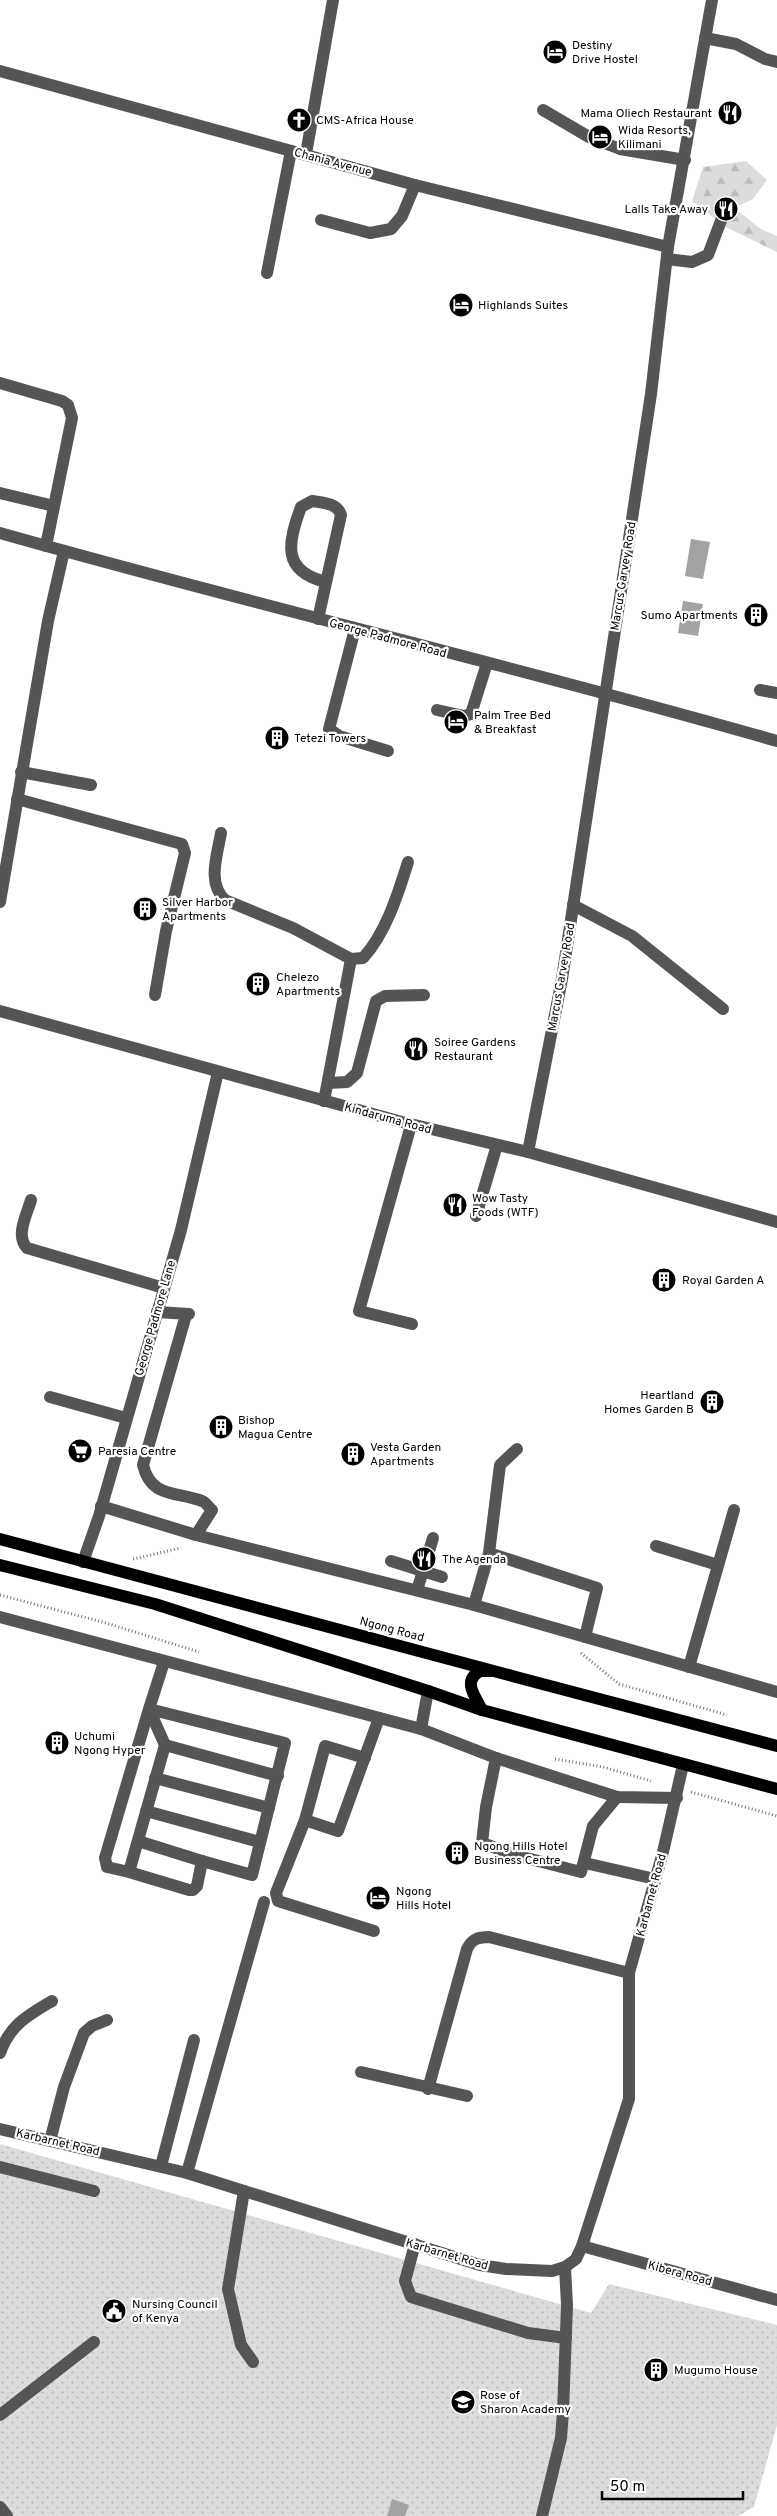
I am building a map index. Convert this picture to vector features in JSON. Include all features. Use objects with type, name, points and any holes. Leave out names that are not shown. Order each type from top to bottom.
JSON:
[{"type":"main road","name":"Ngong Road","points":[[0,1539],[777,1746]]},
{"type":"main road","points":[[0,1565],[155,1604],[482,1710],[777,1789]]},
{"type":"main road","points":[[482,1710],[470,1686],[470,1681],[480,1671],[494,1670]]},
{"type":"street","points":[[306,154],[333,0]]},
{"type":"street","name":"Marcus Garvey Road","points":[[528,1152],[562,979],[651,394],[668,253],[712,0]]},
{"type":"street","points":[[705,38],[736,44],[765,59],[777,62]]},
{"type":"street","name":"Chania Avenue","points":[[0,71],[668,253],[692,262],[708,255],[722,218]]},
{"type":"street","points":[[543,110],[589,136],[620,149],[685,160]]},
{"type":"street","points":[[266,273],[291,151]]},
{"type":"street","points":[[321,220],[370,233],[391,229],[402,216],[415,185]]},
{"type":"street","points":[[0,383],[62,401],[71,411],[72,418],[46,546]]},
{"type":"street","points":[[0,493],[54,506]]},
{"type":"street","points":[[318,619],[341,515],[339,509],[333,505],[312,501],[301,507],[291,555],[294,564],[308,578],[326,582]]},
{"type":"street","name":"George Padmore Road","points":[[0,533],[487,664],[606,692],[777,741]]},
{"type":"street","points":[[0,902],[48,621],[64,551]]},
{"type":"street","points":[[354,629],[330,730],[338,736],[388,752]]},
{"type":"street","points":[[437,710],[464,716],[471,714],[487,664]]},
{"type":"street","points":[[760,690],[777,693]]},
{"type":"street","points":[[21,772],[91,784]]},
{"type":"street","points":[[17,799],[182,844],[185,853],[166,931],[155,995]]},
{"type":"street","points":[[220,834],[214,881],[217,892],[225,900],[293,928],[351,960],[363,958],[374,947],[398,893],[408,862]]},
{"type":"street","points":[[573,905],[632,936],[723,1008]]},
{"type":"street","points":[[324,1101],[351,960]]},
{"type":"street","points":[[328,1083],[347,1082],[357,1073],[376,1001],[385,996],[424,995]]},
{"type":"street","name":"Kindaruma Road","points":[[0,1012],[412,1125],[528,1152],[777,1222]]},
{"type":"street","name":"George Padmore Lane","points":[[83,1562],[101,1506],[180,1230],[218,1072]]},
{"type":"street","points":[[412,1125],[359,1311],[412,1324]]},
{"type":"street","points":[[476,1216],[497,1145]]},
{"type":"street","points":[[31,1200],[21,1237],[22,1243],[27,1248],[164,1288]]},
{"type":"street","points":[[157,1312],[189,1314],[186,1315],[143,1465],[146,1478],[155,1488],[204,1501],[212,1510],[193,1540]]},
{"type":"street","points":[[186,1315],[199,1319]]},
{"type":"street","points":[[50,1397],[126,1418]]},
{"type":"street","points":[[474,1605],[489,1552],[500,1465],[517,1449]]},
{"type":"street","points":[[101,1506],[193,1540],[417,1590],[777,1692]]},
{"type":"street","points":[[689,1667],[734,1510]]},
{"type":"street","points":[[417,1590],[433,1538]]},
{"type":"street","points":[[656,1546],[718,1565]]},
{"type":"street","points":[[489,1552],[597,1588],[585,1637]]},
{"type":"street","points":[[392,1561],[442,1577]]},
{"type":"street","points":[[0,1617],[421,1729],[496,1758],[617,1797],[676,1798]]},
{"type":"street","points":[[164,1662],[105,1858],[107,1867],[193,1890],[197,1886],[202,1861]]},
{"type":"street","points":[[421,1729],[428,1691]]},
{"type":"street","points":[[129,1872],[165,1745],[149,1708]]},
{"type":"street","points":[[138,1841],[252,1875],[285,1744],[149,1708]]},
{"type":"street","points":[[304,1820],[338,1830],[379,1718]]},
{"type":"street","points":[[165,1745],[278,1776]]},
{"type":"street","points":[[365,1758],[325,1746],[304,1820],[276,1893],[278,1901],[374,1931]]},
{"type":"street","points":[[496,1758],[486,1807],[482,1843],[514,1855],[582,1872],[593,1826],[617,1797]]},
{"type":"street","name":"Karbarnet Road","points":[[0,2129],[187,2173],[480,2265],[506,2269],[552,2271],[565,2267],[576,2259],[582,2246],[629,2100],[629,1973],[655,1879],[683,1765]]},
{"type":"street","points":[[155,1778],[269,1808]]},
{"type":"street","points":[[146,1811],[260,1842]]},
{"type":"street","points":[[585,1863],[655,1879]]},
{"type":"street","points":[[187,2173],[264,1902]]},
{"type":"street","points":[[428,2089],[471,1941],[480,1937],[489,1937],[629,1973]]},
{"type":"street","points":[[0,2053],[6,2036],[21,2020],[52,2001]]},
{"type":"street","points":[[50,2141],[64,2087],[84,2033],[92,2026],[107,2020]]},
{"type":"street","points":[[161,2166],[194,2040]]},
{"type":"street","points":[[361,2072],[428,2089],[466,2096]]},
{"type":"street","points":[[0,2167],[94,2191]]},
{"type":"street","points":[[244,2191],[228,2289],[241,2346],[253,2362]]},
{"type":"street","points":[[415,2244],[405,2281],[411,2298],[528,2333],[566,2338]]},
{"type":"street","name":"Kibera Road","points":[[582,2246],[777,2300]]},
{"type":"street","points":[[542,2516],[561,2438],[566,2338],[565,2267]]},
{"type":"street","points":[[0,2415],[94,2342]]},
{"type":"street","points":[[0,2507],[7,2516]]},
{"type":"path","points":[[129,1560],[193,1540]]},
{"type":"path","points":[[578,1651],[618,1684],[730,1716]]},
{"type":"green space","points":[[746,161],[767,180],[753,199],[734,208],[761,229],[777,236],[777,252],[726,227],[692,201],[703,167]]},
{"type":"green space","points":[[0,2144],[591,2313],[609,2284],[777,2325],[777,2425],[754,2507],[738,2516],[0,2516]]},
{"type":"shaded area","points":[[691,539],[710,542],[703,579],[685,576]]},
{"type":"shaded area","points":[[683,601],[703,604],[698,636],[678,633]]},
{"type":"shaded area","points":[[392,2499],[409,2505],[405,2516],[387,2516]]},
{"type":"place","name":"Destiny Drive Hostel","points":[[555,52]]},
{"type":"place","name":"Mama Oliech Restaurant","points":[[730,113]]},
{"type":"place","name":"CMS-Africa House","points":[[299,120]]},
{"type":"place","name":"Wida Resorts, Kilimani","points":[[600,137]]},
{"type":"place","name":"Lalls Take Away","points":[[726,209]]},
{"type":"place","name":"Highlands Suites","points":[[461,305]]},
{"type":"place","name":"Sumo Apartments","points":[[756,615]]},
{"type":"place","name":"Palm Tree Bed & Breakfast","points":[[456,722]]},
{"type":"place","name":"Tetezi Towers","points":[[277,738]]},
{"type":"place","name":"Silver Harbor Apartments","points":[[145,909]]},
{"type":"place","name":"Chelezo Apartments","points":[[258,984]]},
{"type":"place","name":"Soiree Gardens Restaurant","points":[[416,1049]]},
{"type":"place","name":"Wow Tasty Foods (WTF)","points":[[455,1205]]},
{"type":"place","name":"Royal Garden A","points":[[664,1280]]},
{"type":"place","name":"Heartland Homes Garden B","points":[[712,1402]]},
{"type":"place","name":"Bishop Magua Centre","points":[[221,1427]]},
{"type":"place","name":"Paresia Centre","points":[[80,1451]]},
{"type":"place","name":"Vesta Garden Apartments","points":[[353,1454]]},
{"type":"place","name":"The Agenda","points":[[424,1559]]},
{"type":"place","name":"Uchumi Ngong Hyper","points":[[57,1743]]},
{"type":"place","name":"Ngong Hills Hotel Business Centre","points":[[457,1853]]},
{"type":"place","name":"Ngong Hills Hotel","points":[[378,1898]]},
{"type":"place","name":"Nursing Council of Kenya","points":[[114,2311]]},
{"type":"place","name":"Mugumo House","points":[[656,2370]]},
{"type":"place","name":"Rose of Sharon Academy","points":[[463,2402]]}]
